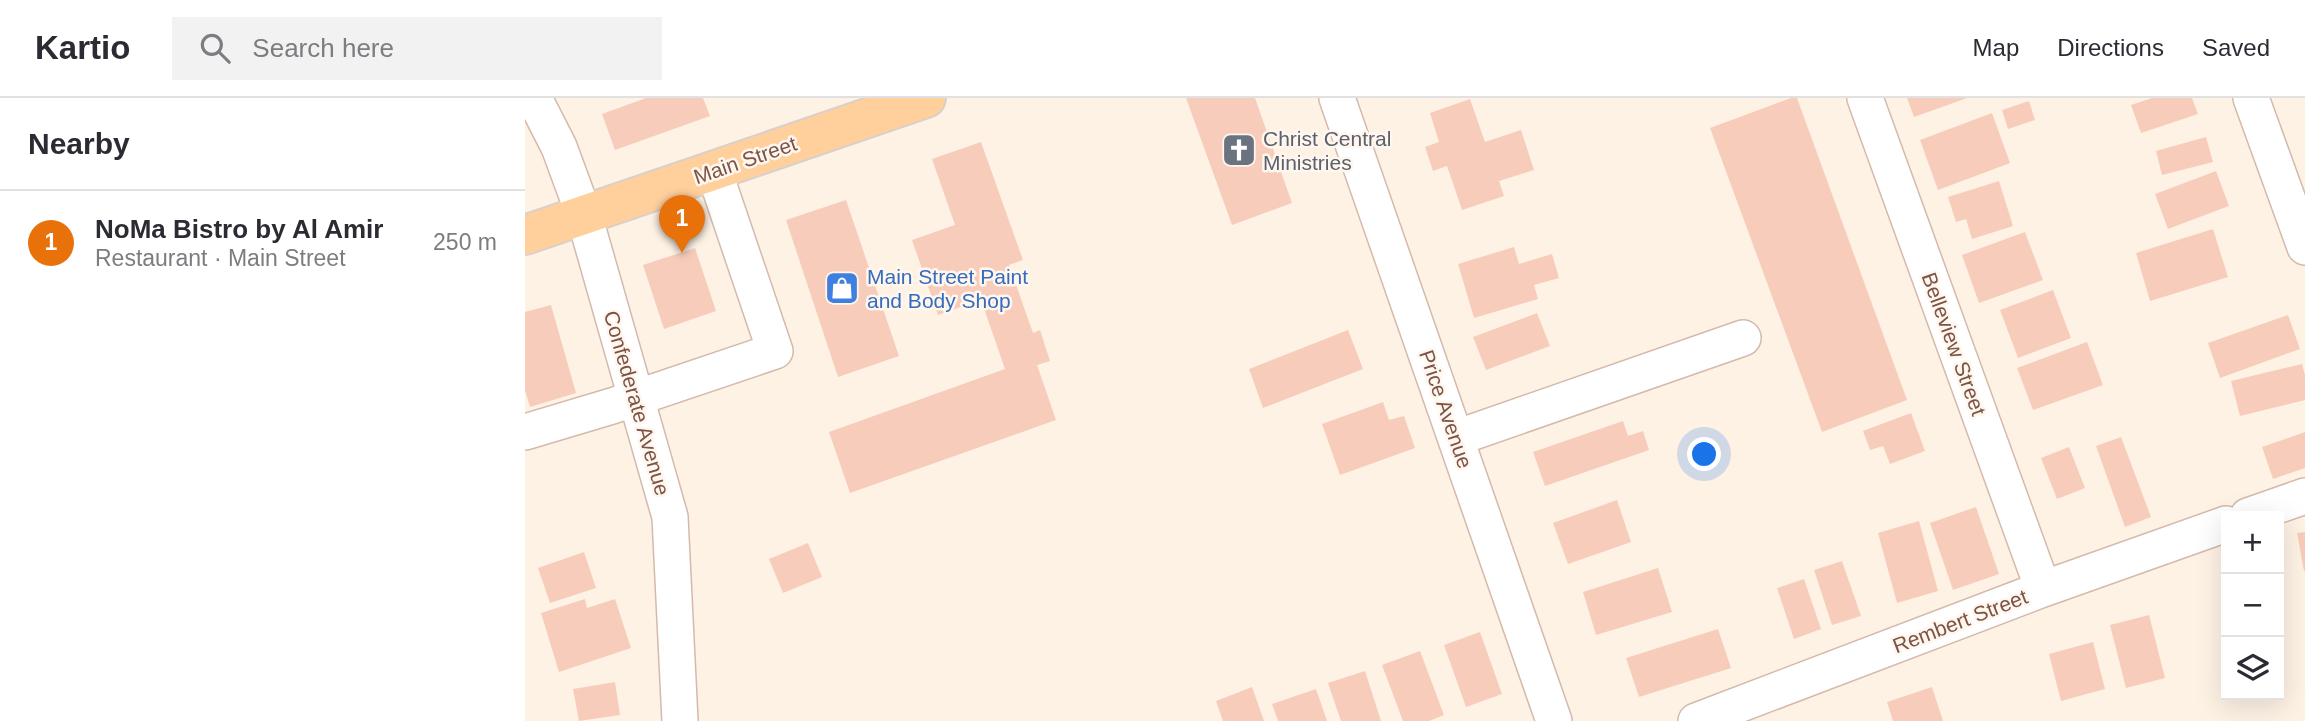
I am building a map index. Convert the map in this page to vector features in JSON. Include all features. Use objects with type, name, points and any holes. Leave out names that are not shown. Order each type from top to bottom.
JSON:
[{"type":"main road","name":"Main Street","points":[[525,235],[926,98]]},
{"type":"street","name":"Confederate Avenue","points":[[534,98],[559,147],[584,215],[670,516],[680,721]]},
{"type":"street","name":"Price Avenue","points":[[1337,98],[1455,438],[1548,719]]},
{"type":"street","name":"Belleview Street","points":[[1865,98],[2043,589]]},
{"type":"street","points":[[2251,98],[2305,247]]},
{"type":"street","points":[[525,432],[775,351],[714,171]]},
{"type":"street","points":[[1455,438],[1743,338]]},
{"type":"street","points":[[2262,511],[2305,496]]},
{"type":"street","name":"Rembert Street","points":[[1696,721],[2043,589],[2221,526]]},
{"type":"building","points":[[646,98],[703,98],[710,116],[615,150],[602,114]]},
{"type":"building","name":"Christ Central Ministries","points":[[1186,98],[1255,98],[1292,203],[1232,225]]},
{"type":"building","points":[[1797,98],[1907,400],[1822,432],[1710,128]]},
{"type":"building","points":[[1907,98],[1967,98],[1914,117]]},
{"type":"building","points":[[2152,98],[2192,98],[2198,114],[2141,133],[2131,105]]},
{"type":"building","points":[[1470,99],[1485,142],[1521,130],[1534,170],[1499,181],[1504,196],[1462,210],[1447,166],[1433,171],[1425,147],[1439,142],[1430,113]]},
{"type":"building","points":[[2029,101],[2035,120],[2008,129],[2002,110]]},
{"type":"building","points":[[1992,113],[2010,163],[1938,190],[1920,140]]},
{"type":"building","points":[[2206,137],[2213,162],[2162,175],[2156,151]]},
{"type":"building","points":[[981,142],[1023,260],[1009,265],[1033,333],[1040,330],[1050,361],[1037,365],[1056,420],[850,493],[829,432],[1005,369],[981,300],[938,315],[912,240],[955,225],[932,159]]},
{"type":"building","points":[[2216,171],[2229,206],[2168,229],[2155,194]]},
{"type":"building","points":[[1999,181],[2013,226],[1972,239],[1966,219],[1956,222],[1948,197]]},
{"type":"building","name":"Main Street Paint and Body Shop","points":[[846,200],[899,356],[838,377],[786,220]]},
{"type":"building","points":[[2213,229],[2228,277],[2150,301],[2136,253]]},
{"type":"building","points":[[2025,232],[2043,280],[1979,303],[1962,255]]},
{"type":"building","points":[[1514,247],[1519,264],[1552,254],[1559,278],[1534,285],[1538,299],[1474,318],[1458,264]]},
{"type":"building","points":[[695,248],[716,311],[664,329],[643,265]]},
{"type":"building","points":[[2053,290],[2071,338],[2018,358],[2000,310]]},
{"type":"building","points":[[551,305],[576,393],[530,407],[525,390],[525,312]]},
{"type":"building","points":[[1537,313],[1550,346],[1486,370],[1473,337]]},
{"type":"building","points":[[2288,315],[2300,349],[2220,378],[2208,343]]},
{"type":"building","points":[[1348,330],[1363,369],[1263,408],[1249,369]]},
{"type":"building","points":[[2087,342],[2103,385],[2033,410],[2017,368]]},
{"type":"building","points":[[2302,364],[2305,400],[2240,416],[2231,381]]},
{"type":"building","points":[[1383,402],[1389,420],[1404,416],[1415,448],[1340,475],[1322,424]]},
{"type":"building","points":[[1911,413],[1925,451],[1890,464],[1883,446],[1870,450],[1863,431]]},
{"type":"building","points":[[1623,421],[1628,436],[1643,431],[1649,450],[1545,486],[1533,452]]},
{"type":"building","points":[[2305,432],[2305,468],[2273,479],[2262,447]]},
{"type":"building","points":[[2121,437],[2151,517],[2125,527],[2096,446]]},
{"type":"building","points":[[2069,447],[2085,488],[2057,499],[2041,458]]},
{"type":"building","points":[[1617,500],[1631,542],[1568,564],[1553,523]]},
{"type":"building","points":[[1976,507],[1999,574],[1953,590],[1930,523]]},
{"type":"building","points":[[1919,521],[1938,591],[1897,603],[1878,533]]},
{"type":"building","points":[[2305,532],[2305,571],[2304,571],[2297,533]]},
{"type":"building","points":[[808,543],[822,577],[783,593],[769,559]]},
{"type":"building","points":[[584,552],[596,588],[550,603],[538,568]]},
{"type":"building","points":[[1842,561],[1861,616],[1832,625],[1814,570]]},
{"type":"building","points":[[1658,568],[1672,612],[1596,635],[1583,592]]},
{"type":"building","points":[[1804,579],[1821,629],[1794,639],[1777,588]]},
{"type":"building","points":[[585,599],[587,608],[615,599],[631,648],[559,672],[541,613]]},
{"type":"building","points":[[2149,615],[2165,678],[2126,688],[2110,625]]},
{"type":"building","points":[[1718,629],[1731,668],[1639,697],[1626,658]]},
{"type":"building","points":[[1480,632],[1502,694],[1466,707],[1444,645]]},
{"type":"building","points":[[2093,642],[2105,689],[2061,701],[2049,654]]},
{"type":"building","points":[[1420,651],[1444,715],[1429,721],[1403,721],[1382,665]]},
{"type":"building","points":[[1365,671],[1381,721],[1341,721],[1328,683]]},
{"type":"building","points":[[615,682],[620,715],[579,721],[573,689]]},
{"type":"building","points":[[1252,687],[1264,721],[1223,721],[1216,701]]},
{"type":"building","points":[[1932,687],[1943,721],[1893,721],[1887,702]]},
{"type":"building","points":[[1316,689],[1327,721],[1278,721],[1272,704]]},
{"type":"place","name":"Christ Central Ministries","points":[[1239,150]]},
{"type":"place","name":"NoMa Bistro by Al Amir","points":[[682,253]]},
{"type":"place","name":"Main Street Paint and Body Shop","points":[[842,288]]}]
